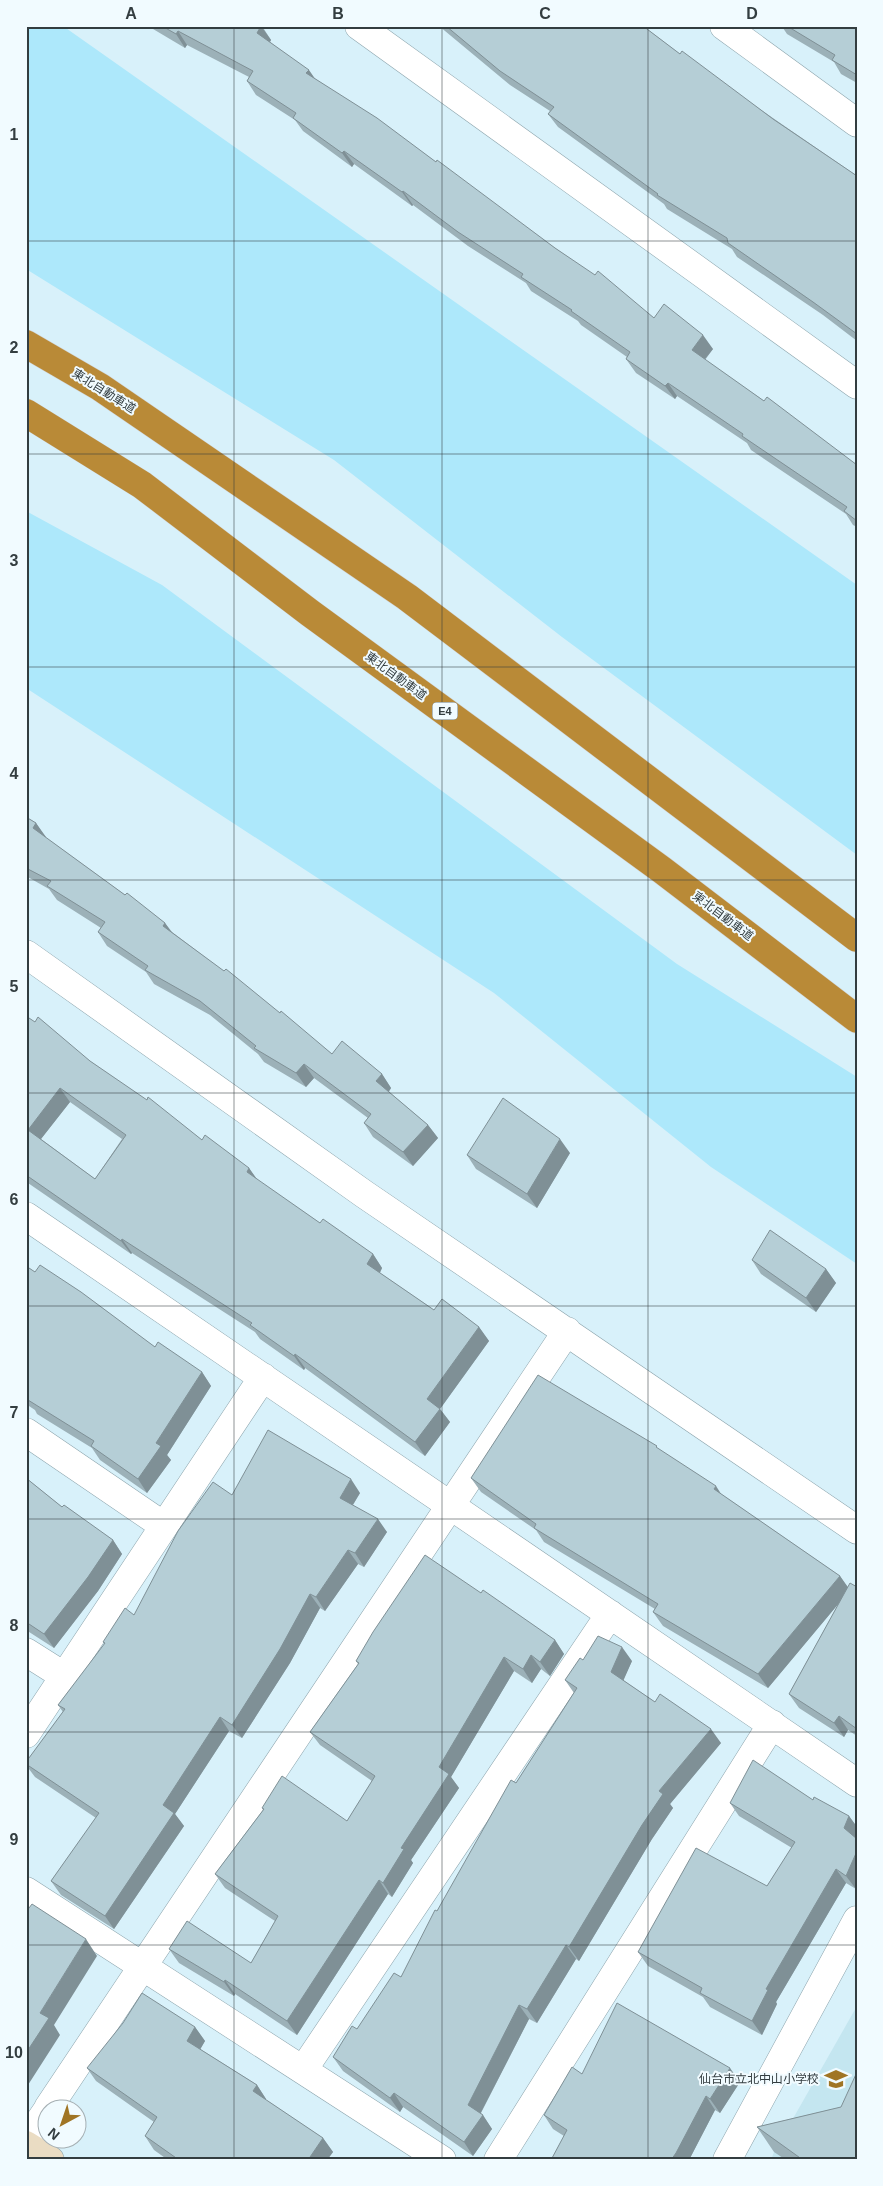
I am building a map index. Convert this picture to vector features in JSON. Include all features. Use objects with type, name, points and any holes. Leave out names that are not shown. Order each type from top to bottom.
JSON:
[{"type":"highway","name":"東北自動車道","points":[[26,344],[100,387],[407,597],[857,938]]},
{"type":"highway","name":"東北自動車道","points":[[26,413],[142,484],[310,613],[662,870],[857,1019]]},
{"type":"street","points":[[359,26],[857,385]]},
{"type":"street","points":[[724,26],[857,123]]},
{"type":"street","points":[[26,954],[364,1194],[857,1530]]},
{"type":"street","points":[[26,1216],[857,1783]]},
{"type":"street","points":[[55,2098],[567,1331]]},
{"type":"street","points":[[26,1734],[263,1376]]},
{"type":"street","points":[[26,1432],[164,1526]]},
{"type":"street","points":[[303,2070],[610,1614]]},
{"type":"street","points":[[26,1652],[64,1676]]},
{"type":"street","points":[[498,2160],[772,1724]]},
{"type":"street","points":[[26,1891],[442,2160]]},
{"type":"street","points":[[727,2160],[857,1920]]},
{"type":"street","points":[[38,2124],[26,2143],[50,2160]]},
{"type":"shaded area","points":[[26,26],[63,26],[857,585],[857,855],[562,637],[334,460],[26,269]]},
{"type":"shaded area","points":[[26,511],[162,585],[677,964],[857,1077],[857,1264],[711,1167],[494,993],[26,688]]},
{"type":"shaded area","name":"仙台市立北中山小学校","points":[[857,2006],[857,2160],[771,2160],[774,2152]]},
{"type":"building","points":[[162,26],[261,26],[257,33],[309,70],[306,73],[377,118],[436,162],[437,160],[555,248],[595,275],[598,271],[654,318],[664,304],[703,335],[692,350],[764,401],[767,397],[857,465],[857,521],[844,511],[847,507],[742,436],[743,434],[668,383],[665,386],[626,359],[630,352],[572,310],[521,277],[523,274],[458,232],[403,191],[344,151],[342,153],[293,118],[296,113],[247,81],[253,71],[178,31],[176,34]]},
{"type":"building","points":[[446,26],[643,26],[680,54],[682,51],[773,119],[857,176],[857,334],[728,243],[727,238],[657,195],[548,114],[554,107],[500,71]]},
{"type":"building","points":[[787,26],[857,26],[857,75],[832,60],[835,55]]},
{"type":"building","points":[[26,817],[36,823],[33,828],[125,895],[127,893],[165,923],[163,926],[224,971],[226,969],[280,1013],[281,1011],[332,1054],[342,1041],[382,1074],[376,1081],[428,1125],[403,1152],[364,1123],[371,1114],[304,1064],[296,1073],[254,1048],[256,1046],[200,1001],[145,970],[148,966],[98,932],[105,922],[47,886],[51,881],[26,868]]},
{"type":"building","points":[[26,1016],[35,1022],[38,1017],[90,1061],[147,1100],[148,1097],[202,1140],[205,1135],[249,1168],[247,1172],[320,1223],[323,1219],[373,1254],[367,1264],[434,1310],[442,1299],[479,1327],[427,1399],[440,1409],[415,1442],[295,1354],[294,1356],[250,1325],[252,1323],[122,1239],[121,1241],[26,1175]],"holes":[[[60,1088],[126,1135],[95,1179],[28,1130]]]},
{"type":"building","points":[[503,1098],[560,1139],[527,1194],[467,1155]]},
{"type":"building","points":[[770,1230],[826,1269],[806,1298],[752,1260]]},
{"type":"building","points":[[40,1265],[81,1292],[155,1347],[158,1342],[202,1372],[156,1443],[161,1446],[138,1479],[91,1446],[94,1441],[26,1397],[26,1266],[35,1272]]},
{"type":"building","points":[[538,1375],[657,1446],[716,1486],[714,1489],[840,1576],[758,1674],[653,1612],[658,1604],[534,1528],[536,1524],[471,1478]]},
{"type":"building","points":[[268,1430],[351,1479],[340,1498],[378,1519],[355,1553],[348,1550],[316,1597],[310,1594],[280,1649],[232,1725],[220,1717],[163,1805],[174,1813],[105,1916],[51,1881],[99,1813],[26,1764],[26,1762],[65,1709],[58,1705],[105,1643],[103,1642],[125,1608],[134,1615],[178,1531],[213,1482],[232,1495]]},
{"type":"building","points":[[26,1478],[62,1507],[64,1505],[113,1540],[88,1577],[44,1634],[26,1622]]},
{"type":"building","points":[[425,1555],[481,1593],[483,1590],[555,1640],[540,1662],[531,1655],[523,1669],[504,1657],[439,1767],[449,1774],[401,1848],[404,1849],[383,1883],[379,1880],[287,2021],[225,1980],[224,1982],[169,1949],[187,1921],[251,1963],[278,1916],[215,1874],[264,1809],[262,1808],[282,1776],[347,1821],[375,1776],[310,1732],[359,1663],[356,1661],[373,1632]]},
{"type":"building","points":[[850,1583],[857,1587],[857,1729],[839,1716],[834,1723],[789,1694]]},
{"type":"building","points":[[598,1636],[622,1647],[611,1672],[655,1702],[660,1694],[711,1729],[659,1791],[663,1794],[642,1825],[569,1947],[566,1945],[527,2009],[519,2005],[468,2105],[483,2115],[464,2142],[394,2093],[390,2098],[333,2057],[352,2026],[357,2029],[394,1973],[401,1977],[435,1910],[437,1911],[511,1780],[516,1783],[577,1688],[565,1680],[580,1658],[583,1660]]},
{"type":"building","points":[[753,1760],[813,1800],[814,1797],[849,1816],[844,1828],[857,1839],[857,1851],[846,1876],[836,1869],[766,1989],[768,1990],[752,2021],[700,1993],[702,1988],[638,1952],[696,1848],[767,1886],[795,1842],[730,1803]]},
{"type":"building","points":[[32,1904],[86,1939],[40,2013],[49,2018],[26,2053],[26,1912]]},
{"type":"building","points":[[142,1993],[195,2027],[187,2041],[257,2085],[253,2091],[323,2138],[308,2160],[179,2160],[145,2136],[157,2117],[87,2068],[123,2023]]},
{"type":"building","points":[[617,2003],[730,2068],[710,2099],[706,2096],[671,2160],[551,2160],[567,2130],[544,2115],[572,2067],[582,2074]]},
{"type":"building","points":[[857,2072],[857,2160],[803,2160],[757,2127],[841,2107]]},
{"type":"place","name":"仙台市立北中山小学校","points":[[836,2079]]}]
